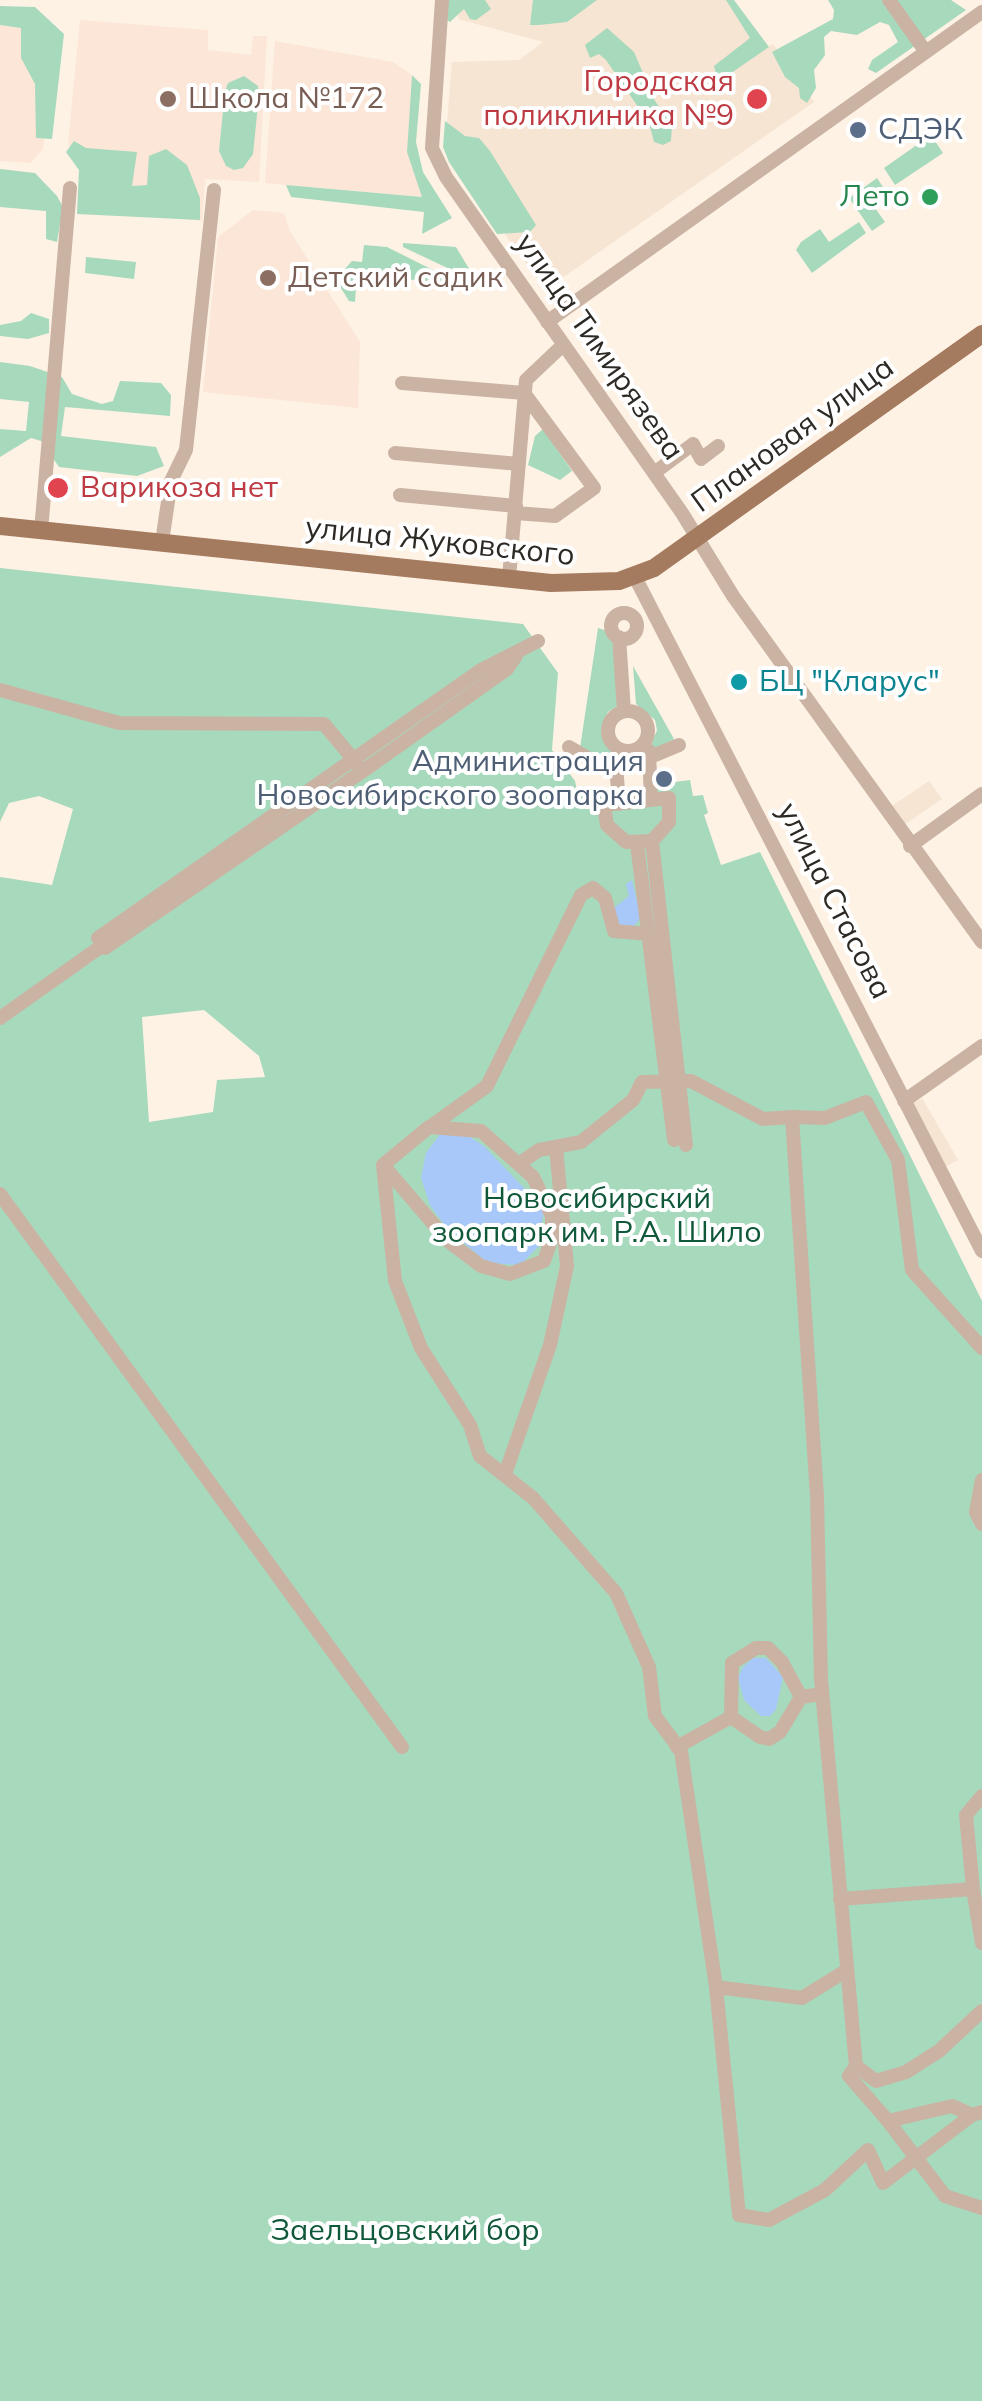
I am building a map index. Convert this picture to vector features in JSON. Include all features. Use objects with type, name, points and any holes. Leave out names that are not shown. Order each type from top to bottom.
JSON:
[{"type":"main road","name":"Плановая улица","points":[[635,577],[698,537],[982,334]]},
{"type":"main road","name":"улица Жуковского","points":[[0,526],[509,578],[603,584],[635,577]]},
{"type":"street","name":"улица Тимирязева","points":[[442,0],[432,148],[446,177],[654,472],[732,596],[982,942]]},
{"type":"street","points":[[889,0],[926,52]]},
{"type":"street","points":[[548,322],[982,12]]},
{"type":"street","points":[[41,531],[70,188]]},
{"type":"street","points":[[162,542],[171,481],[186,450],[214,190]]},
{"type":"street","points":[[509,578],[524,394],[534,368],[563,344]]},
{"type":"street","points":[[400,495],[555,516],[594,488],[524,394],[402,383]]},
{"type":"street","points":[[654,472],[693,444],[701,458],[718,446]]},
{"type":"street","points":[[395,453],[519,464]]},
{"type":"street","name":"улица Стасова","points":[[635,577],[982,1251]]},
{"type":"street","points":[[624,638],[637,629],[636,613],[605,619],[624,638],[628,711]]},
{"type":"street","points":[[0,1018],[359,766],[481,670],[538,642]]},
{"type":"street","points":[[0,690],[119,724],[324,724],[359,766]]},
{"type":"street","points":[[623,764],[648,735],[646,722],[628,711]]},
{"type":"street","points":[[618,799],[623,764],[607,731],[612,718],[628,711]]},
{"type":"street","points":[[570,747],[591,760],[623,764],[650,761],[679,745]]},
{"type":"street","points":[[650,761],[651,796]]},
{"type":"street","points":[[910,846],[982,794]]},
{"type":"street","points":[[669,798],[672,810],[662,834],[644,842],[614,834],[607,825],[604,805],[618,799],[669,798]]},
{"type":"street","points":[[644,842],[650,934],[673,1080]]},
{"type":"street","points":[[644,842],[680,1142]]},
{"type":"street","points":[[382,1165],[487,1086],[581,895],[593,888],[606,898],[614,930],[650,934]]},
{"type":"street","points":[[904,1101],[982,1046]]},
{"type":"street","points":[[520,1163],[539,1150],[581,1142],[633,1100],[642,1082],[691,1080],[763,1119],[826,1118],[866,1102],[898,1160],[912,1270],[982,1348]]},
{"type":"street","points":[[792,1117],[817,1496],[822,1694],[844,1972],[856,2066],[849,2076],[945,2196],[982,2208]]},
{"type":"street","points":[[429,1127],[481,1131],[533,1178],[552,1216],[552,1238],[544,1261]]},
{"type":"street","points":[[505,1474],[550,1345],[567,1266],[556,1147]]},
{"type":"street","points":[[382,1165],[448,1240],[481,1266],[510,1274],[544,1261],[567,1266]]},
{"type":"street","points":[[382,1165],[394,1282],[421,1348],[470,1424],[480,1456],[533,1498],[616,1593],[649,1667],[655,1716],[677,1746],[716,1987],[739,2215],[770,2220],[825,2190],[868,2150],[883,2182],[912,2156],[977,2114]]},
{"type":"street","points":[[0,1194],[402,1746]]},
{"type":"street","points":[[982,1480],[976,1512],[982,1524]]},
{"type":"street","points":[[730,1716],[732,1663],[756,1648],[768,1648],[782,1662],[801,1696]]},
{"type":"street","points":[[801,1696],[822,1694]]},
{"type":"street","points":[[730,1716],[769,1739],[780,1732],[801,1696]]},
{"type":"street","points":[[677,1746],[730,1716]]},
{"type":"street","points":[[982,1796],[966,1815],[982,1944]]},
{"type":"street","points":[[840,1899],[973,1889]]},
{"type":"street","points":[[716,1987],[802,1998],[844,1972]]},
{"type":"street","points":[[856,2066],[876,2081],[906,2072],[939,2051],[982,2011]]},
{"type":"street","points":[[888,2121],[952,2106],[977,2114]]},
{"type":"shaded area","points":[[459,0],[732,0],[768,47],[773,44],[814,102],[545,290],[460,172],[446,135],[452,62],[519,60],[543,42],[458,19]]},
{"type":"shaded area","points":[[0,18],[55,31],[43,149],[30,163],[0,161]]},
{"type":"shaded area","name":"Школа №172","points":[[80,20],[208,30],[208,50],[251,55],[253,36],[267,36],[259,182],[205,179],[202,221],[80,209],[84,167],[68,144]]},
{"type":"shaded area","points":[[275,41],[393,62],[412,75],[407,152],[423,197],[265,183]]},
{"type":"shaded area","name":"Детский садик","points":[[253,210],[284,213],[290,231],[360,342],[358,408],[203,392],[218,237]]},
{"type":"shaded area","points":[[929,781],[942,799],[904,825],[892,806]]},
{"type":"shaded area","points":[[922,1098],[958,1160],[945,1167],[910,1105]]},
{"type":"green space","points":[[448,0],[485,0],[491,9],[476,20],[470,19],[464,9],[450,22],[444,18]]},
{"type":"green space","points":[[533,0],[597,0],[567,22],[530,25]]},
{"type":"green space","points":[[726,0],[734,0],[769,47],[718,82],[714,66],[750,38]]},
{"type":"green space","points":[[828,0],[951,0],[966,10],[876,73],[868,69],[872,60],[898,42],[889,25],[880,22],[857,35],[831,31],[824,37],[825,55],[814,70],[816,88],[807,103],[800,98],[799,88],[785,77],[772,52],[833,19],[834,10]]},
{"type":"green space","points":[[0,6],[35,7],[64,34],[52,139],[36,138],[35,84],[21,58],[21,28],[0,25]]},
{"type":"green space","points":[[607,28],[634,52],[655,101],[672,124],[671,141],[663,145],[654,142],[649,123],[606,60],[599,54],[590,58],[585,45]]},
{"type":"green space","points":[[412,75],[421,84],[416,142],[423,172],[452,218],[422,234],[424,212],[291,197],[286,185],[422,197],[407,152]]},
{"type":"green space","points":[[244,76],[258,86],[253,154],[243,168],[234,170],[226,166],[219,151],[225,91],[228,83]]},
{"type":"green space","points":[[445,121],[465,136],[479,138],[490,151],[536,225],[530,232],[497,234],[449,162],[443,147]]},
{"type":"green space","points":[[931,135],[943,153],[895,185],[884,168]]},
{"type":"green space","points":[[74,141],[86,148],[137,152],[132,186],[147,185],[149,156],[166,149],[187,165],[200,198],[200,220],[77,214],[79,170],[66,152]]},
{"type":"green space","points":[[0,169],[35,173],[57,196],[63,207],[57,242],[46,239],[46,211],[0,207]]},
{"type":"green space","points":[[877,178],[885,190],[870,201],[885,222],[872,231],[849,198]]},
{"type":"green space","points":[[859,222],[866,233],[812,273],[796,250],[801,242],[820,229],[829,242]]},
{"type":"green space","points":[[403,243],[456,247],[477,282],[403,247]]},
{"type":"green space","points":[[364,245],[387,247],[463,285],[357,274],[355,302],[349,301],[329,269],[344,270],[352,261],[362,262]]},
{"type":"green space","points":[[86,257],[136,262],[134,279],[85,273]]},
{"type":"green space","points":[[31,313],[49,319],[49,333],[28,339],[0,336],[0,325],[21,321]]},
{"type":"green space","points":[[0,362],[30,366],[62,377],[72,394],[102,404],[113,401],[120,381],[161,383],[171,395],[170,416],[65,407],[61,436],[156,447],[164,466],[137,476],[59,467],[41,441],[31,438],[0,457],[0,429],[26,431],[29,402],[0,399]]},
{"type":"green space","points":[[543,429],[572,471],[560,480],[528,465],[535,436]]},
{"type":"green space","points":[[0,568],[523,624],[558,673],[552,750],[575,781],[578,795],[690,780],[693,796],[703,795],[708,813],[704,815],[721,865],[760,852],[982,1301],[982,2401],[0,2401],[0,877],[52,885],[73,809],[39,796],[9,803],[0,822]],"holes":[[[204,1010],[259,1056],[265,1077],[217,1080],[213,1112],[149,1122],[142,1017]]]},
{"type":"green space","points":[[598,628],[610,632],[616,643],[620,704],[608,712],[601,729],[604,743],[617,757],[604,758],[580,748]]},
{"type":"green space","points":[[633,666],[674,739],[653,751],[649,750],[657,730],[655,720],[636,704]]},
{"type":"water","points":[[632,880],[641,918],[630,930],[617,924],[614,908],[629,896],[626,884]]},
{"type":"water","points":[[441,1133],[466,1134],[485,1147],[544,1209],[538,1247],[520,1265],[488,1263],[448,1230],[430,1205],[421,1178],[426,1153]]},
{"type":"water","points":[[753,1658],[766,1658],[783,1677],[776,1709],[770,1716],[761,1716],[744,1700],[738,1678]]},
{"type":"place","name":"Школа №172","points":[[168,99]]},
{"type":"place","name":"Городская поликлиника №9","points":[[757,99]]},
{"type":"place","name":"СДЭК","points":[[858,130]]},
{"type":"place","name":"Лето","points":[[930,197]]},
{"type":"place","name":"Детский садик","points":[[268,278]]},
{"type":"place","name":"Варикоза нет","points":[[58,488]]},
{"type":"place","name":"БЦ \"Кларус\"","points":[[739,682]]},
{"type":"place","name":"Администрация Новосибирского зоопарка","points":[[664,779]]},
{"type":"park label","name":"Новосибирский зоопарк им. Р.А. Шило","points":[[597,1216]]},
{"type":"park label","name":"Заельцовский бор","points":[[405,2231]]}]
